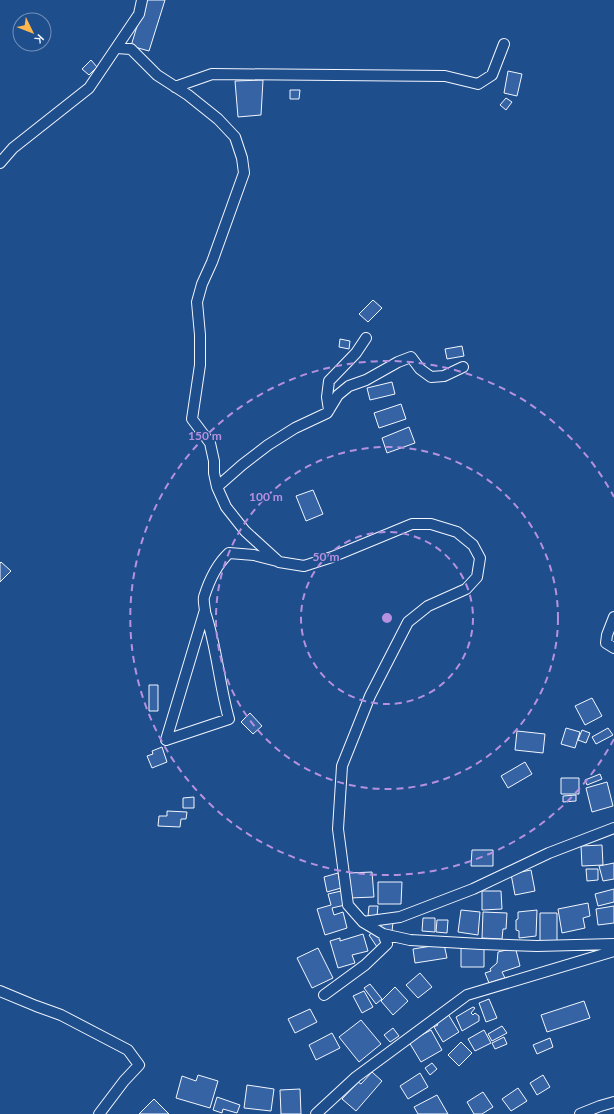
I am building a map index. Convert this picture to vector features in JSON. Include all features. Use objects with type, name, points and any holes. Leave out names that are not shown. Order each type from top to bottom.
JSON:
[{"type":"street","points":[[0,163],[13,148],[89,88],[139,14],[142,0]]},
{"type":"street","points":[[176,87],[212,74],[445,76],[478,84],[492,75],[504,44]]},
{"type":"street","points":[[116,48],[131,49],[157,75],[188,95],[218,119],[235,137],[242,158],[244,173],[212,262],[202,284],[198,302],[200,364],[192,418],[210,443],[214,461],[214,473],[226,507],[245,531],[279,562]]},
{"type":"street","points":[[329,410],[326,397],[328,381],[356,353],[366,338]]},
{"type":"street","points":[[218,487],[242,465],[268,445],[295,428],[327,413],[338,396],[349,386],[366,380],[398,362],[411,357],[420,369],[431,377],[444,376],[463,367]]},
{"type":"street","points":[[205,610],[166,740],[230,719],[223,698],[211,630],[205,610],[204,598],[220,562],[229,553],[254,555],[279,562],[304,566],[332,557],[412,524],[431,524],[457,532],[473,545],[480,558],[477,577],[466,589],[428,606],[408,622],[370,696],[342,766],[338,829],[348,905],[363,922],[382,934],[410,940],[538,946],[614,944]]},
{"type":"street","points":[[614,618],[607,635],[606,643],[614,648]]},
{"type":"street","points":[[363,922],[400,917],[474,889],[549,853],[614,828]]},
{"type":"street","points":[[324,996],[366,964],[387,944],[382,934]]},
{"type":"street","points":[[316,1114],[356,1077],[467,995],[614,951]]},
{"type":"street","points":[[0,991],[61,1015],[128,1050],[139,1065],[124,1081],[99,1114]]},
{"type":"street","points":[[580,1114],[614,1102]]},
{"type":"building","points":[[145,0],[165,0],[149,51],[131,46]]},
{"type":"building","points":[[91,60],[97,67],[89,75],[82,69]]},
{"type":"building","points":[[508,71],[522,74],[517,96],[504,93]]},
{"type":"building","points":[[263,80],[261,115],[238,117],[235,81]]},
{"type":"building","points":[[290,90],[300,90],[299,99],[290,99]]},
{"type":"building","points":[[506,98],[512,102],[506,110],[500,105]]},
{"type":"building","points":[[373,300],[382,308],[368,322],[359,314]]},
{"type":"building","points":[[340,339],[350,341],[349,349],[339,347]]},
{"type":"building","points":[[462,346],[464,356],[447,359],[445,349]]},
{"type":"building","points":[[392,382],[395,394],[370,400],[367,388]]},
{"type":"building","points":[[401,404],[406,419],[379,428],[374,413]]},
{"type":"building","points":[[409,427],[415,443],[387,453],[382,438]]},
{"type":"building","points":[[313,490],[323,514],[306,521],[296,496]]},
{"type":"building","points":[[1,562],[11,571],[0,582],[0,563]]},
{"type":"building","points":[[149,685],[158,685],[158,711],[149,711]]},
{"type":"building","points":[[592,698],[602,716],[585,725],[575,706]]},
{"type":"building","points":[[250,713],[262,726],[253,734],[241,722]]},
{"type":"building","points":[[566,728],[580,732],[575,748],[561,744]]},
{"type":"building","points":[[608,728],[613,735],[596,744],[592,737]]},
{"type":"building","points":[[582,730],[590,733],[586,743],[578,740]]},
{"type":"building","points":[[517,731],[545,734],[543,753],[515,750]]},
{"type":"building","points":[[162,747],[167,762],[152,768],[147,756],[153,754],[152,751]]},
{"type":"building","points":[[525,762],[532,774],[508,788],[501,776]]},
{"type":"building","points":[[600,774],[602,779],[587,785],[585,780]]},
{"type":"building","points":[[561,778],[579,778],[579,794],[561,794]]},
{"type":"building","points":[[607,782],[613,806],[592,812],[586,788]]},
{"type":"building","points":[[576,795],[576,801],[563,802],[563,796]]},
{"type":"building","points":[[194,797],[194,808],[183,808],[183,798]]},
{"type":"building","points":[[167,811],[187,812],[186,819],[181,819],[180,827],[158,826],[159,816],[167,816]]},
{"type":"building","points":[[602,845],[603,865],[582,866],[581,846]]},
{"type":"building","points":[[472,850],[493,850],[493,866],[471,866]]},
{"type":"building","points":[[614,863],[614,879],[603,881],[599,866]]},
{"type":"building","points":[[586,869],[598,869],[598,880],[587,881]]},
{"type":"building","points":[[531,870],[535,891],[515,895],[511,874]]},
{"type":"building","points":[[372,872],[374,897],[350,898],[349,873]]},
{"type":"building","points":[[338,873],[341,888],[327,892],[324,877]]},
{"type":"building","points":[[378,882],[402,882],[401,904],[378,904]]},
{"type":"building","points":[[614,889],[614,902],[598,906],[595,894]]},
{"type":"building","points":[[341,891],[345,905],[332,908],[334,915],[343,912],[347,928],[325,935],[317,909],[331,905],[328,894]]},
{"type":"building","points":[[482,891],[501,891],[502,909],[482,910]]},
{"type":"building","points":[[588,903],[590,916],[583,918],[585,928],[562,933],[558,909]]},
{"type":"building","points":[[369,906],[378,906],[377,916],[368,916]]},
{"type":"building","points":[[614,906],[614,923],[598,925],[596,909]]},
{"type":"building","points":[[461,910],[480,912],[478,935],[458,932]]},
{"type":"building","points":[[537,910],[536,936],[519,938],[519,931],[516,930],[518,912]]},
{"type":"building","points":[[483,912],[507,913],[506,929],[503,929],[502,939],[482,938]]},
{"type":"building","points":[[540,913],[557,913],[557,941],[540,941]]},
{"type":"building","points":[[423,918],[435,918],[435,932],[422,931]]},
{"type":"building","points":[[382,920],[393,922],[392,932],[380,930]]},
{"type":"building","points":[[437,920],[448,920],[447,933],[436,932]]},
{"type":"building","points":[[375,931],[384,942],[377,947],[369,935]]},
{"type":"building","points":[[363,934],[368,951],[352,955],[355,963],[338,968],[330,941],[340,938],[340,941]]},
{"type":"building","points":[[444,944],[447,958],[415,963],[413,949]]},
{"type":"building","points":[[461,946],[484,947],[484,967],[461,967]]},
{"type":"building","points":[[318,948],[333,978],[312,988],[297,958]]},
{"type":"building","points":[[516,950],[520,966],[502,972],[505,978],[489,983],[485,973],[491,971],[490,969],[497,963],[498,952]]},
{"type":"building","points":[[420,973],[432,987],[418,998],[406,985]]},
{"type":"building","points":[[370,984],[382,999],[376,1004],[364,988]]},
{"type":"building","points":[[395,987],[408,1001],[393,1015],[381,1001]]},
{"type":"building","points":[[364,991],[373,1007],[362,1013],[353,996]]},
{"type":"building","points":[[489,999],[497,1018],[486,1022],[479,1003]]},
{"type":"building","points":[[584,1001],[590,1018],[547,1032],[541,1015]]},
{"type":"building","points":[[473,1007],[475,1008],[471,1013],[473,1015],[475,1013],[479,1016],[479,1021],[462,1031],[456,1017]]},
{"type":"building","points":[[310,1009],[317,1022],[295,1033],[288,1019]]},
{"type":"building","points":[[448,1014],[459,1032],[443,1042],[434,1027],[438,1025],[436,1022]]},
{"type":"building","points":[[361,1020],[381,1044],[359,1062],[339,1037]]},
{"type":"building","points":[[502,1026],[507,1033],[492,1041],[488,1034]]},
{"type":"building","points":[[393,1028],[399,1036],[390,1042],[384,1035]]},
{"type":"building","points":[[431,1030],[442,1050],[421,1062],[409,1042]]},
{"type":"building","points":[[484,1030],[491,1043],[475,1051],[468,1039]]},
{"type":"building","points":[[332,1033],[340,1048],[316,1060],[309,1045]]},
{"type":"building","points":[[504,1037],[507,1044],[495,1049],[492,1043]]},
{"type":"building","points":[[550,1038],[553,1047],[537,1054],[533,1045]]},
{"type":"building","points":[[461,1042],[472,1053],[459,1066],[448,1055]]},
{"type":"building","points":[[432,1063],[437,1069],[430,1075],[425,1068]]},
{"type":"building","points":[[372,1072],[382,1081],[356,1111],[342,1099],[358,1082],[361,1084]]},
{"type":"building","points":[[420,1073],[428,1087],[408,1099],[400,1086]]},
{"type":"building","points":[[198,1075],[218,1081],[210,1108],[176,1098],[182,1076],[196,1081]]},
{"type":"building","points":[[543,1075],[550,1087],[537,1095],[530,1083]]},
{"type":"building","points":[[247,1085],[274,1089],[271,1111],[244,1108]]},
{"type":"building","points":[[518,1088],[527,1101],[511,1111],[502,1099]]},
{"type":"building","points":[[300,1089],[301,1114],[281,1114],[280,1090]]},
{"type":"building","points":[[483,1092],[493,1107],[482,1114],[474,1114],[467,1102]]},
{"type":"building","points":[[437,1095],[448,1114],[418,1114],[414,1107]]},
{"type":"building","points":[[217,1097],[240,1105],[237,1113],[223,1109],[222,1113],[213,1110]]},
{"type":"building","points":[[154,1099],[169,1114],[139,1114]]}]
